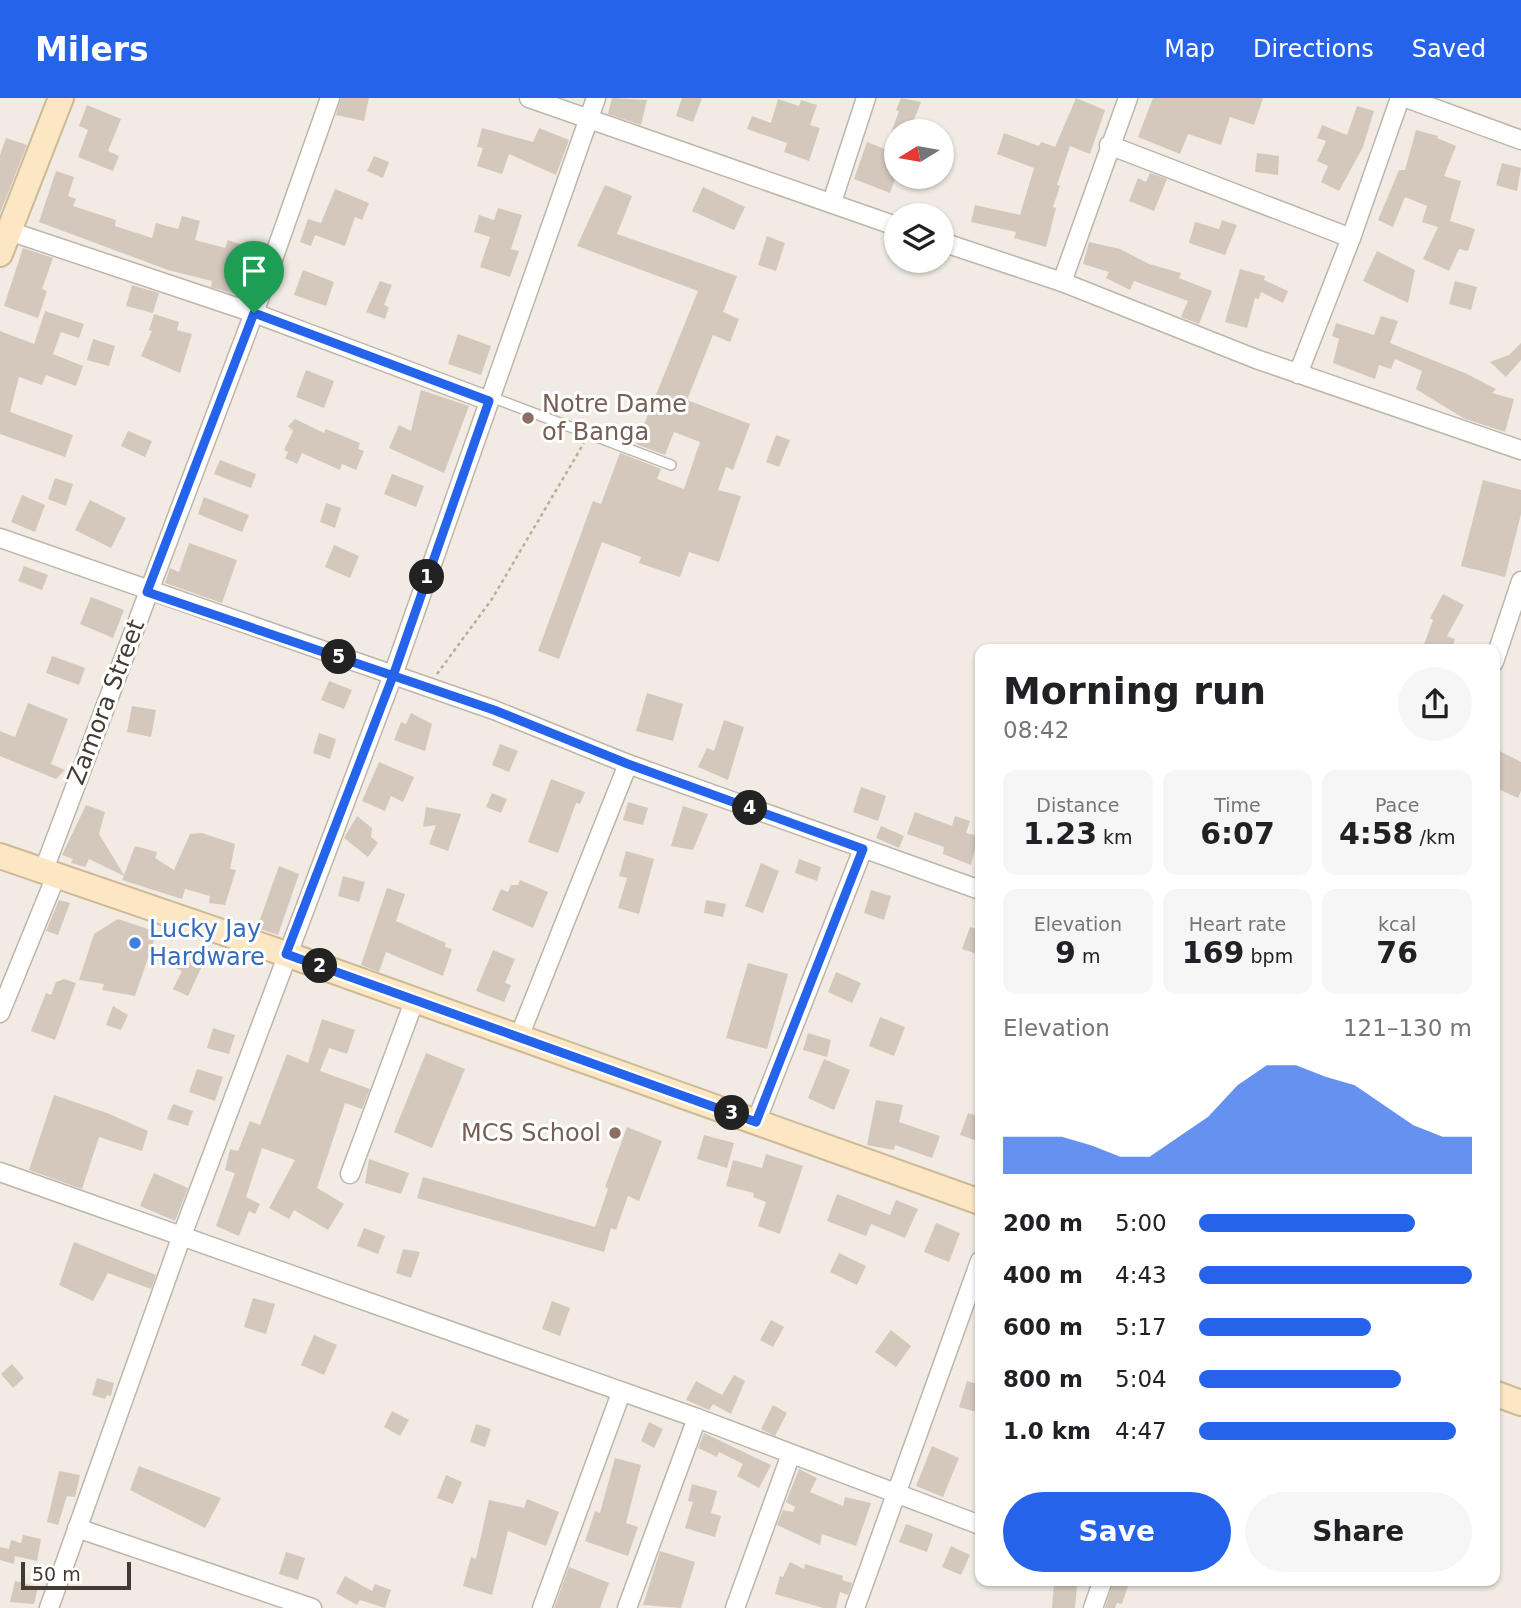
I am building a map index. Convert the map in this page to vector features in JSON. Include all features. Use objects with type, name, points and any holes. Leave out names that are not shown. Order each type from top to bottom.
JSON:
[{"type":"main road","points":[[0,254],[5,229],[61,98]]},
{"type":"main road","points":[[0,856],[415,999],[975,1200]]},
{"type":"main road","points":[[1500,1395],[1521,1403]]},
{"type":"street","name":"Zamora Street","points":[[0,1013],[147,592],[254,313],[330,98]]},
{"type":"street","points":[[529,98],[884,222]]},
{"type":"street","points":[[49,1608],[181,1238],[393,676],[596,98]]},
{"type":"street","points":[[832,202],[866,98]]},
{"type":"street","points":[[1062,282],[1128,98]]},
{"type":"street","points":[[1298,374],[1351,238],[1400,98]]},
{"type":"street","points":[[1406,98],[1521,140]]},
{"type":"street","points":[[1110,145],[1351,238]]},
{"type":"street","points":[[5,229],[254,313],[490,399]]},
{"type":"street","points":[[954,246],[1062,282],[1298,374],[1521,450]]},
{"type":"street","points":[[0,538],[147,592],[494,710],[628,764],[975,888]]},
{"type":"street","points":[[1500,644],[1521,581]]},
{"type":"street","points":[[519,1037],[628,764]]},
{"type":"street","points":[[756,1122],[863,849]]},
{"type":"street","points":[[350,1174],[415,999]]},
{"type":"street","points":[[0,1172],[697,1419],[975,1523]]},
{"type":"street","points":[[855,1608],[975,1275]]},
{"type":"street","points":[[542,1608],[621,1393]]},
{"type":"street","points":[[626,1608],[697,1419]]},
{"type":"street","points":[[735,1608],[791,1454]]},
{"type":"street","points":[[78,1528],[312,1608]]},
{"type":"street","points":[[1093,1608],[1101,1586]]},
{"type":"lane","points":[[490,399],[671,465]]},
{"type":"path","points":[[427,688],[492,599],[589,434]]},
{"type":"building","points":[[341,98],[369,98],[364,121],[336,115]]},
{"type":"building","points":[[612,98],[647,100],[641,125],[608,114]]},
{"type":"building","points":[[682,98],[702,98],[693,122],[676,116]]},
{"type":"building","points":[[901,98],[921,102],[914,119],[896,119],[899,111],[896,110]]},
{"type":"building","points":[[1076,98],[1105,110],[1090,154],[1070,146],[1057,185],[1060,186],[1053,207],[1056,208],[1046,247],[1014,238],[1016,232],[971,222],[975,205],[1020,215],[1034,168],[997,154],[1004,133],[1039,146],[1041,142],[1055,147]]},
{"type":"building","points":[[1153,98],[1263,98],[1254,125],[1230,117],[1221,145],[1188,134],[1180,154],[1138,137]]},
{"type":"building","points":[[778,99],[799,106],[801,100],[817,105],[810,125],[820,128],[809,161],[784,152],[787,143],[747,129],[752,116],[771,123]]},
{"type":"building","points":[[87,105],[121,119],[108,151],[119,156],[113,171],[78,157],[88,130],[79,126]]},
{"type":"building","points":[[1357,106],[1374,111],[1363,147],[1339,191],[1321,182],[1328,166],[1317,161],[1326,141],[1317,138],[1322,125],[1347,135]]},
{"type":"building","points":[[482,128],[533,142],[539,128],[569,140],[556,175],[509,154],[502,174],[477,166],[483,148],[477,147]]},
{"type":"building","points":[[1416,130],[1438,136],[1437,138],[1456,146],[1444,176],[1461,181],[1450,221],[1475,229],[1468,251],[1459,249],[1449,271],[1423,259],[1438,227],[1422,222],[1427,206],[1405,197],[1393,227],[1378,220],[1399,170],[1405,170]]},
{"type":"building","points":[[6,138],[27,145],[0,213],[0,155]]},
{"type":"building","points":[[867,142],[884,149],[884,189],[891,189],[890,193],[854,179]]},
{"type":"building","points":[[1257,153],[1279,156],[1278,175],[1255,172]]},
{"type":"building","points":[[374,156],[389,162],[383,178],[367,171]]},
{"type":"building","points":[[1502,163],[1521,168],[1517,191],[1496,185]]},
{"type":"building","points":[[56,171],[74,177],[68,196],[76,199],[73,206],[116,220],[115,226],[152,238],[156,223],[178,229],[182,216],[200,221],[195,240],[225,248],[228,240],[258,250],[244,297],[211,287],[212,281],[168,270],[39,222]]},
{"type":"building","points":[[1150,173],[1167,179],[1154,211],[1129,201],[1138,178],[1146,182]]},
{"type":"building","points":[[605,185],[632,196],[617,234],[737,276],[723,312],[739,319],[730,342],[713,335],[687,400],[750,424],[733,470],[726,467],[718,490],[741,496],[719,562],[689,552],[680,577],[639,563],[641,557],[602,542],[559,659],[538,651],[593,501],[601,504],[620,453],[661,469],[657,479],[684,489],[700,442],[674,432],[665,455],[636,444],[698,291],[577,246]]},
{"type":"building","points":[[703,187],[745,207],[734,230],[692,211]]},
{"type":"building","points":[[335,189],[369,203],[362,220],[355,217],[345,246],[315,235],[311,246],[300,242],[308,219],[321,223]]},
{"type":"building","points":[[498,208],[522,215],[511,249],[519,251],[510,277],[480,267],[490,237],[474,232],[479,215],[494,220]]},
{"type":"building","points":[[1222,220],[1237,225],[1225,255],[1189,243],[1195,222],[1219,229]]},
{"type":"building","points":[[767,236],[785,243],[776,271],[758,265]]},
{"type":"building","points":[[1089,242],[1120,249],[1149,264],[1181,273],[1179,278],[1212,291],[1199,324],[1181,317],[1188,301],[1134,281],[1130,290],[1106,278],[1109,272],[1083,264]]},
{"type":"building","points":[[23,248],[53,258],[42,289],[47,291],[38,318],[4,306]]},
{"type":"building","points":[[1377,251],[1415,270],[1408,303],[1363,281]]},
{"type":"building","points":[[1240,269],[1265,276],[1264,280],[1288,291],[1283,303],[1261,292],[1259,299],[1255,298],[1247,328],[1225,322]]},
{"type":"building","points":[[303,270],[334,282],[326,306],[294,295]]},
{"type":"building","points":[[380,281],[392,285],[384,305],[389,307],[385,319],[366,312]]},
{"type":"building","points":[[1455,281],[1477,287],[1471,310],[1449,304]]},
{"type":"building","points":[[132,285],[159,293],[153,313],[126,306]]},
{"type":"building","points":[[45,311],[84,324],[79,338],[61,332],[53,354],[83,366],[76,386],[46,375],[42,385],[19,377],[10,412],[73,435],[65,457],[0,434],[0,331],[34,344]]},
{"type":"building","points":[[154,314],[179,322],[177,330],[192,334],[180,373],[141,356],[152,331],[149,330]]},
{"type":"building","points":[[1381,316],[1398,321],[1390,343],[1465,373],[1496,389],[1492,393],[1514,399],[1505,432],[1463,418],[1416,389],[1422,371],[1395,359],[1391,369],[1379,365],[1375,379],[1333,363],[1339,339],[1332,336],[1336,323],[1374,335]]},
{"type":"building","points":[[458,334],[491,346],[481,375],[448,364]]},
{"type":"building","points":[[93,339],[115,346],[109,366],[87,360]]},
{"type":"building","points":[[1521,343],[1521,360],[1506,377],[1490,362],[1509,355]]},
{"type":"building","points":[[306,370],[334,381],[324,408],[296,397]]},
{"type":"building","points":[[421,390],[469,406],[444,473],[389,448],[399,425],[411,431]]},
{"type":"building","points":[[295,419],[324,433],[326,429],[360,443],[358,449],[364,451],[356,470],[342,464],[340,470],[302,453],[297,464],[285,458],[288,452],[284,450],[293,431],[288,426]]},
{"type":"building","points":[[128,431],[152,441],[145,457],[121,446]]},
{"type":"building","points":[[776,435],[790,440],[779,467],[766,462]]},
{"type":"building","points":[[220,460],[256,474],[251,488],[214,474]]},
{"type":"building","points":[[392,474],[424,486],[416,507],[384,494]]},
{"type":"building","points":[[55,478],[73,484],[66,506],[48,499]]},
{"type":"building","points":[[1483,480],[1521,490],[1521,514],[1505,577],[1461,566]]},
{"type":"building","points":[[22,495],[45,505],[35,532],[11,522]]},
{"type":"building","points":[[204,497],[249,515],[242,532],[198,514]]},
{"type":"building","points":[[90,500],[126,518],[111,548],[75,530]]},
{"type":"building","points":[[326,503],[341,508],[335,528],[320,522]]},
{"type":"building","points":[[189,543],[237,560],[222,603],[165,583],[170,568],[179,572]]},
{"type":"building","points":[[334,545],[359,556],[350,578],[325,567]]},
{"type":"building","points":[[24,566],[48,575],[42,590],[18,581]]},
{"type":"building","points":[[1443,594],[1464,605],[1447,636],[1455,639],[1454,644],[1424,644],[1433,620],[1430,618]]},
{"type":"building","points":[[91,597],[124,610],[113,638],[80,624]]},
{"type":"building","points":[[52,656],[85,668],[79,685],[46,673]]},
{"type":"building","points":[[329,681],[352,690],[344,709],[321,700]]},
{"type":"building","points":[[647,693],[683,704],[673,741],[636,731]]},
{"type":"building","points":[[28,703],[68,719],[51,764],[65,770],[56,779],[0,756],[0,731],[15,737]]},
{"type":"building","points":[[132,706],[156,710],[151,737],[127,732]]},
{"type":"building","points":[[411,713],[432,724],[425,751],[394,740],[401,722],[406,724]]},
{"type":"building","points":[[724,720],[744,727],[728,780],[698,767],[707,748],[714,751]]},
{"type":"building","points":[[319,733],[336,739],[330,759],[313,753]]},
{"type":"building","points":[[500,744],[518,751],[509,772],[492,765]]},
{"type":"building","points":[[1500,751],[1521,762],[1521,791],[1518,798],[1500,790]]},
{"type":"building","points":[[379,762],[414,777],[403,802],[391,796],[385,811],[362,801]]},
{"type":"building","points":[[551,779],[585,792],[580,804],[576,803],[558,853],[528,842]]},
{"type":"building","points":[[861,787],[886,796],[878,821],[853,812]]},
{"type":"building","points":[[492,793],[507,799],[501,813],[486,807]]},
{"type":"building","points":[[628,802],[648,808],[643,825],[623,820]]},
{"type":"building","points":[[86,805],[105,812],[99,834],[124,875],[135,846],[157,852],[155,858],[174,870],[190,834],[202,833],[235,844],[230,869],[236,870],[225,905],[209,903],[210,896],[185,889],[182,899],[122,880],[124,876],[89,859],[85,867],[71,863],[73,859],[62,855]]},
{"type":"building","points":[[683,806],[708,814],[693,850],[671,846]]},
{"type":"building","points":[[426,807],[461,814],[448,851],[429,844],[436,825],[423,827]]},
{"type":"building","points":[[915,812],[952,826],[955,816],[970,821],[966,833],[975,835],[971,865],[943,854],[944,847],[907,834]]},
{"type":"building","points":[[357,816],[372,828],[371,837],[378,843],[368,857],[344,838]]},
{"type":"building","points":[[881,826],[904,836],[899,848],[876,838]]},
{"type":"building","points":[[626,851],[654,859],[639,914],[618,908],[627,878],[619,876]]},
{"type":"building","points":[[799,859],[821,867],[817,881],[795,873]]},
{"type":"building","points":[[761,863],[779,871],[763,913],[745,906]]},
{"type":"building","points":[[279,866],[299,874],[278,935],[257,928]]},
{"type":"building","points":[[343,876],[365,882],[359,902],[338,896]]},
{"type":"building","points":[[520,880],[548,892],[533,928],[492,910],[501,889],[508,892],[511,885],[518,885]]},
{"type":"building","points":[[387,888],[405,894],[396,921],[446,943],[445,947],[452,949],[443,976],[386,952],[379,972],[361,965]]},
{"type":"building","points":[[871,890],[891,896],[884,920],[864,913]]},
{"type":"building","points":[[59,900],[70,903],[58,935],[46,931]]},
{"type":"building","points":[[706,900],[726,904],[723,917],[704,913]]},
{"type":"building","points":[[118,919],[157,932],[135,996],[102,990],[104,984],[79,980],[94,934]]},
{"type":"building","points":[[970,927],[975,928],[975,953],[962,949]]},
{"type":"building","points":[[180,950],[204,962],[188,996],[173,989],[182,971],[172,966]]},
{"type":"building","points":[[493,950],[515,959],[505,983],[511,985],[504,1002],[476,991]]},
{"type":"building","points":[[748,963],[788,974],[767,1049],[726,1038]]},
{"type":"building","points":[[836,972],[861,983],[852,1003],[828,992]]},
{"type":"building","points":[[64,979],[76,983],[55,1040],[31,1031],[46,993],[51,995],[56,982]]},
{"type":"building","points":[[113,1006],[128,1015],[121,1030],[106,1025]]},
{"type":"building","points":[[880,1017],[905,1027],[894,1056],[869,1046]]},
{"type":"building","points":[[322,1019],[355,1030],[347,1054],[329,1048],[320,1071],[370,1089],[362,1109],[345,1103],[317,1188],[344,1204],[328,1230],[294,1210],[289,1219],[269,1208],[295,1160],[262,1148],[246,1197],[260,1204],[255,1214],[249,1211],[239,1236],[216,1226],[235,1173],[225,1170],[230,1149],[238,1151],[250,1121],[260,1125],[287,1054],[308,1063]]},
{"type":"building","points":[[213,1028],[235,1035],[229,1054],[207,1048]]},
{"type":"building","points":[[808,1033],[831,1040],[827,1057],[803,1050]]},
{"type":"building","points":[[426,1053],[465,1069],[432,1148],[394,1132]]},
{"type":"building","points":[[824,1059],[850,1070],[834,1110],[808,1098]]},
{"type":"building","points":[[197,1069],[223,1077],[215,1101],[189,1092]]},
{"type":"building","points":[[54,1095],[107,1113],[148,1131],[142,1151],[99,1137],[82,1189],[29,1170]]},
{"type":"building","points":[[876,1100],[903,1105],[899,1122],[940,1136],[932,1158],[895,1145],[894,1150],[867,1145]]},
{"type":"building","points":[[173,1104],[193,1111],[188,1126],[167,1119]]},
{"type":"building","points":[[968,1113],[975,1115],[975,1140],[960,1135]]},
{"type":"building","points":[[627,1127],[662,1141],[639,1201],[628,1196],[616,1230],[611,1228],[604,1252],[417,1198],[423,1177],[595,1227],[608,1189],[605,1187]]},
{"type":"building","points":[[704,1135],[734,1143],[727,1168],[697,1159]]},
{"type":"building","points":[[766,1154],[803,1166],[780,1234],[758,1226],[766,1202],[753,1197],[754,1193],[726,1186],[733,1160],[762,1168]]},
{"type":"building","points":[[369,1159],[409,1173],[401,1194],[365,1183]]},
{"type":"building","points":[[154,1173],[188,1188],[175,1221],[140,1206]]},
{"type":"building","points":[[837,1194],[890,1215],[896,1200],[918,1209],[905,1238],[871,1224],[866,1236],[827,1221]]},
{"type":"building","points":[[936,1223],[960,1233],[949,1262],[924,1252]]},
{"type":"building","points":[[364,1228],[385,1236],[378,1254],[357,1246]]},
{"type":"building","points":[[74,1242],[156,1275],[151,1289],[108,1273],[93,1301],[59,1285]]},
{"type":"building","points":[[403,1249],[420,1252],[411,1278],[396,1273]]},
{"type":"building","points":[[839,1253],[866,1266],[857,1285],[830,1272]]},
{"type":"building","points":[[253,1298],[275,1304],[266,1334],[244,1327]]},
{"type":"building","points":[[552,1301],[570,1308],[560,1336],[542,1329]]},
{"type":"building","points":[[771,1320],[784,1327],[773,1347],[760,1340]]},
{"type":"building","points":[[891,1330],[911,1346],[896,1367],[875,1352]]},
{"type":"building","points":[[314,1335],[337,1345],[324,1375],[301,1365]]},
{"type":"building","points":[[12,1364],[24,1378],[13,1388],[1,1374]]},
{"type":"building","points":[[734,1375],[745,1381],[731,1414],[713,1404],[709,1410],[686,1400],[696,1381],[722,1395]]},
{"type":"building","points":[[97,1378],[114,1383],[111,1396],[107,1395],[105,1399],[92,1395]]},
{"type":"building","points":[[967,1381],[975,1383],[975,1412],[959,1407]]},
{"type":"building","points":[[773,1405],[787,1413],[775,1436],[761,1429]]},
{"type":"building","points":[[392,1411],[409,1420],[400,1436],[384,1427]]},
{"type":"building","points":[[649,1422],[663,1429],[654,1448],[641,1441]]},
{"type":"building","points":[[476,1424],[491,1429],[485,1447],[470,1442]]},
{"type":"building","points":[[704,1433],[771,1465],[759,1488],[737,1476],[743,1464],[719,1452],[717,1457],[698,1448]]},
{"type":"building","points":[[932,1446],[959,1458],[943,1497],[916,1486]]},
{"type":"building","points":[[615,1458],[641,1465],[626,1523],[638,1527],[628,1556],[585,1541],[595,1511],[600,1513]]},
{"type":"building","points":[[139,1466],[221,1498],[205,1528],[130,1490]]},
{"type":"building","points":[[799,1469],[817,1478],[810,1492],[843,1506],[845,1497],[871,1503],[856,1546],[822,1534],[820,1545],[777,1525],[783,1510],[793,1512],[795,1507],[786,1502]]},
{"type":"building","points":[[59,1471],[80,1475],[75,1497],[67,1496],[58,1525],[47,1522]]},
{"type":"building","points":[[446,1475],[462,1482],[453,1504],[437,1498]]},
{"type":"building","points":[[692,1484],[717,1491],[711,1513],[721,1516],[715,1537],[685,1528],[693,1502],[688,1501]]},
{"type":"building","points":[[527,1499],[559,1512],[546,1546],[508,1531],[492,1595],[463,1586],[471,1557],[476,1559],[489,1500],[524,1508]]},
{"type":"building","points":[[906,1524],[933,1534],[927,1552],[899,1542]]},
{"type":"building","points":[[23,1535],[41,1539],[37,1561],[15,1556],[14,1564],[0,1560],[0,1547],[9,1549],[11,1540],[21,1543]]},
{"type":"building","points":[[951,1546],[970,1555],[961,1575],[942,1567]]},
{"type":"building","points":[[660,1551],[695,1562],[681,1608],[643,1605]]},
{"type":"building","points":[[286,1552],[305,1558],[298,1580],[279,1574]]},
{"type":"building","points":[[790,1562],[804,1569],[805,1564],[843,1576],[842,1580],[852,1583],[848,1595],[840,1592],[836,1608],[823,1608],[775,1594],[780,1576],[783,1577]]},
{"type":"building","points":[[569,1567],[609,1583],[600,1608],[554,1608]]},
{"type":"building","points":[[345,1576],[372,1591],[375,1584],[391,1590],[385,1608],[360,1600],[357,1605],[336,1593]]},
{"type":"building","points":[[15,1581],[38,1587],[34,1604],[10,1602]]},
{"type":"building","points":[[1054,1586],[1077,1586],[1075,1608],[1052,1608]]},
{"type":"building","points":[[1112,1586],[1128,1586],[1122,1604],[1117,1603],[1115,1608],[1105,1608]]},
{"type":"place","name":"Notre Dame of Banga","points":[[528,418]]},
{"type":"place","name":"Lucky Jay Hardware","points":[[135,943]]},
{"type":"place","name":"MCS School","points":[[615,1133]]},
{"type":"route","points":[[254,313],[147,592],[393,676],[494,710],[628,764],[863,849],[756,1122],[286,954],[393,676],[489,401],[254,313]]}]
